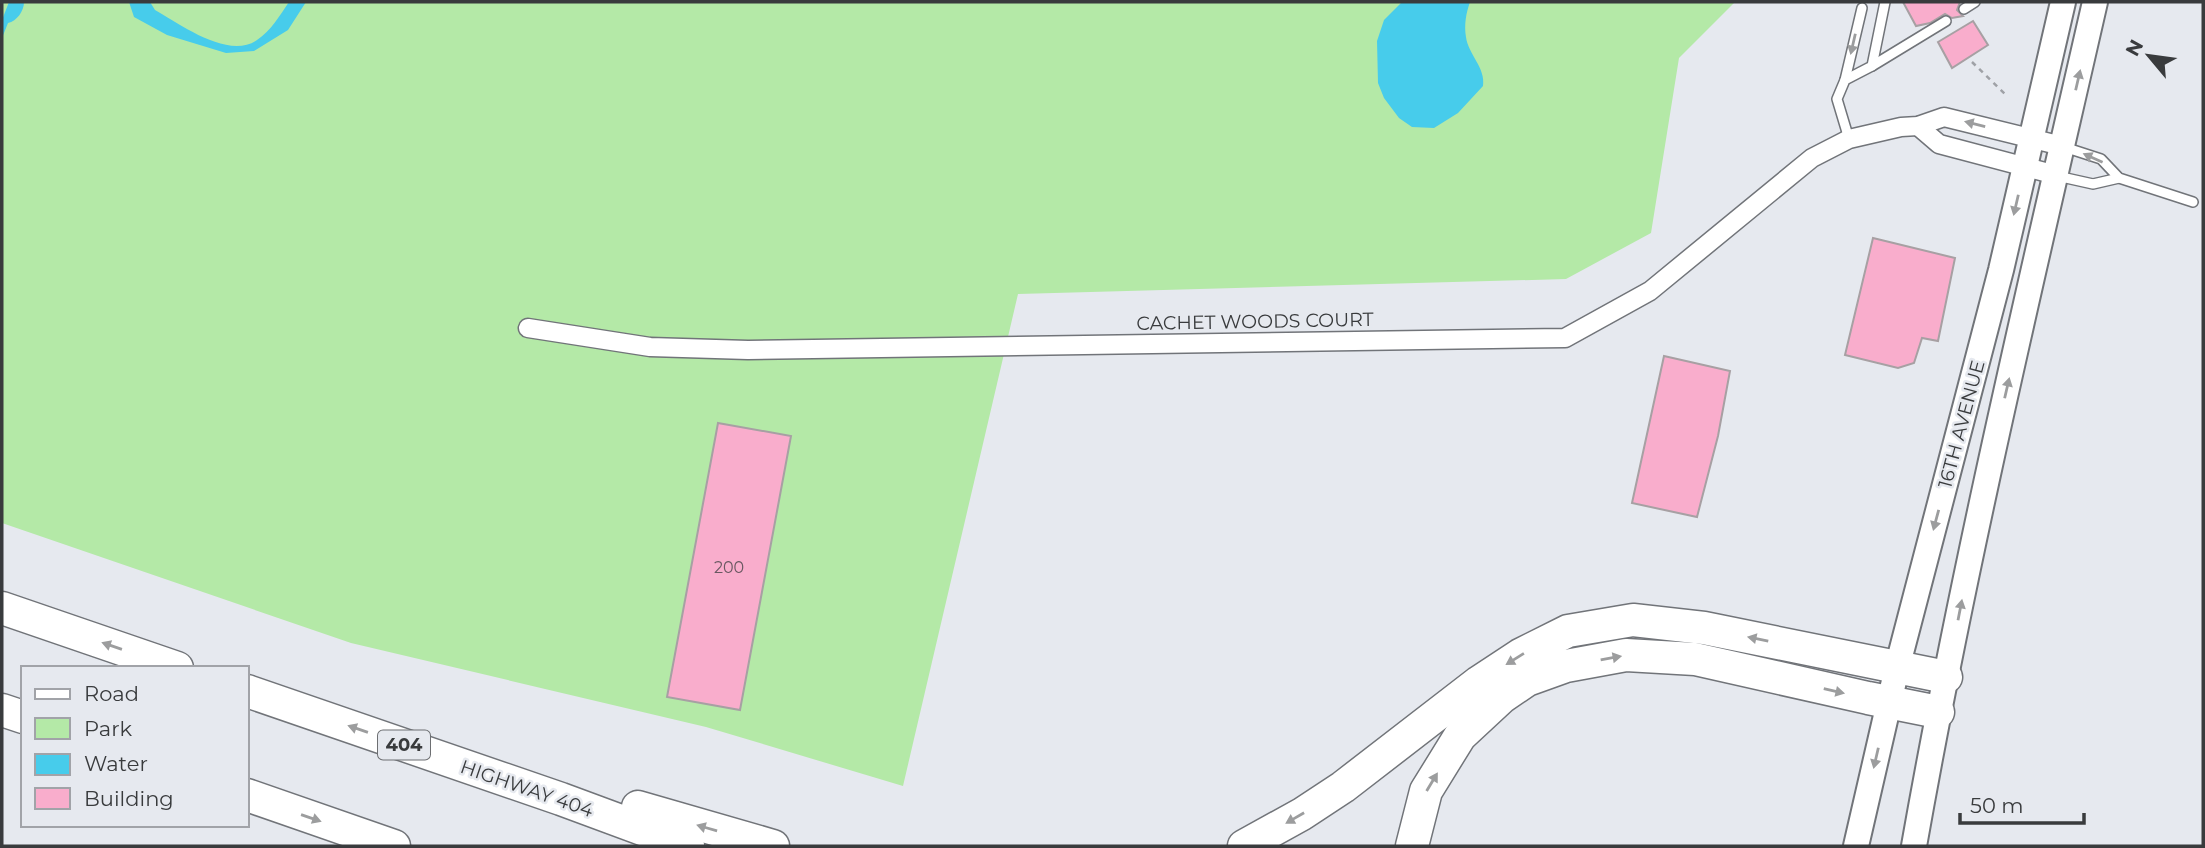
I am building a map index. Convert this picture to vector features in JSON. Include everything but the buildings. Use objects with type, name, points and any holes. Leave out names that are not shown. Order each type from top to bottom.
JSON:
[{"type":"highway","points":[[2,608],[171,666]]},
{"type":"highway","points":[[1244,846],[1302,814],[1343,787],[1479,682],[1520,655],[1568,631],[1633,620],[1704,628],[1946,677]]},
{"type":"highway","points":[[1412,846],[1426,791],[1460,736],[1502,697],[1527,680],[1566,666],[1626,655],[1695,659],[1938,712]]},
{"type":"highway","name":"HIGHWAY 404","points":[[248,691],[561,799],[688,846]]},
{"type":"highway","points":[[2,710],[21,717]]},
{"type":"highway","points":[[248,795],[394,846]]},
{"type":"highway","points":[[561,799],[605,797],[773,846]]},
{"type":"main road","name":"16TH AVENUE","points":[[1856,846],[1897,668],[2001,270],[2063,2]]},
{"type":"main road","name":"16TH AVENUE","points":[[1914,846],[1938,712],[1982,500],[2095,2]]},
{"type":"street","name":"CACHET WOODS COURT","points":[[528,328],[649,347],[748,350],[1565,338],[1650,291],[1812,158],[1849,139],[1901,127],[1918,126],[1944,117],[2062,146]]},
{"type":"street","points":[[1918,126],[1939,144],[2056,175]]},
{"type":"lane","points":[[1872,66],[1885,2]]},
{"type":"lane","points":[[1849,139],[1836,99],[1845,80],[1861,8]]},
{"type":"lane","points":[[1845,80],[1872,66],[1933,24],[1946,21]]},
{"type":"lane","points":[[2062,146],[2101,159],[2119,178],[2193,202]]},
{"type":"lane","points":[[2056,175],[2093,184],[2119,178]]},
{"type":"path","points":[[1972,62],[2006,95]]},
{"type":"green space","points":[[2,2],[1735,2],[1679,58],[1651,233],[1566,279],[1018,294],[903,786],[706,727],[351,643],[2,523]]},
{"type":"water","points":[[9,2],[24,2],[24,5],[17,18],[8,23],[2,38],[2,20]]},
{"type":"water","points":[[129,2],[150,2],[155,10],[204,38],[232,46],[257,40],[275,22],[289,2],[306,2],[288,30],[254,51],[226,53],[167,35],[134,17]]},
{"type":"water","points":[[1402,2],[1470,2],[1466,37],[1482,73],[1483,86],[1458,113],[1434,128],[1412,127],[1399,118],[1384,98],[1378,83],[1377,41],[1384,20]]}]
